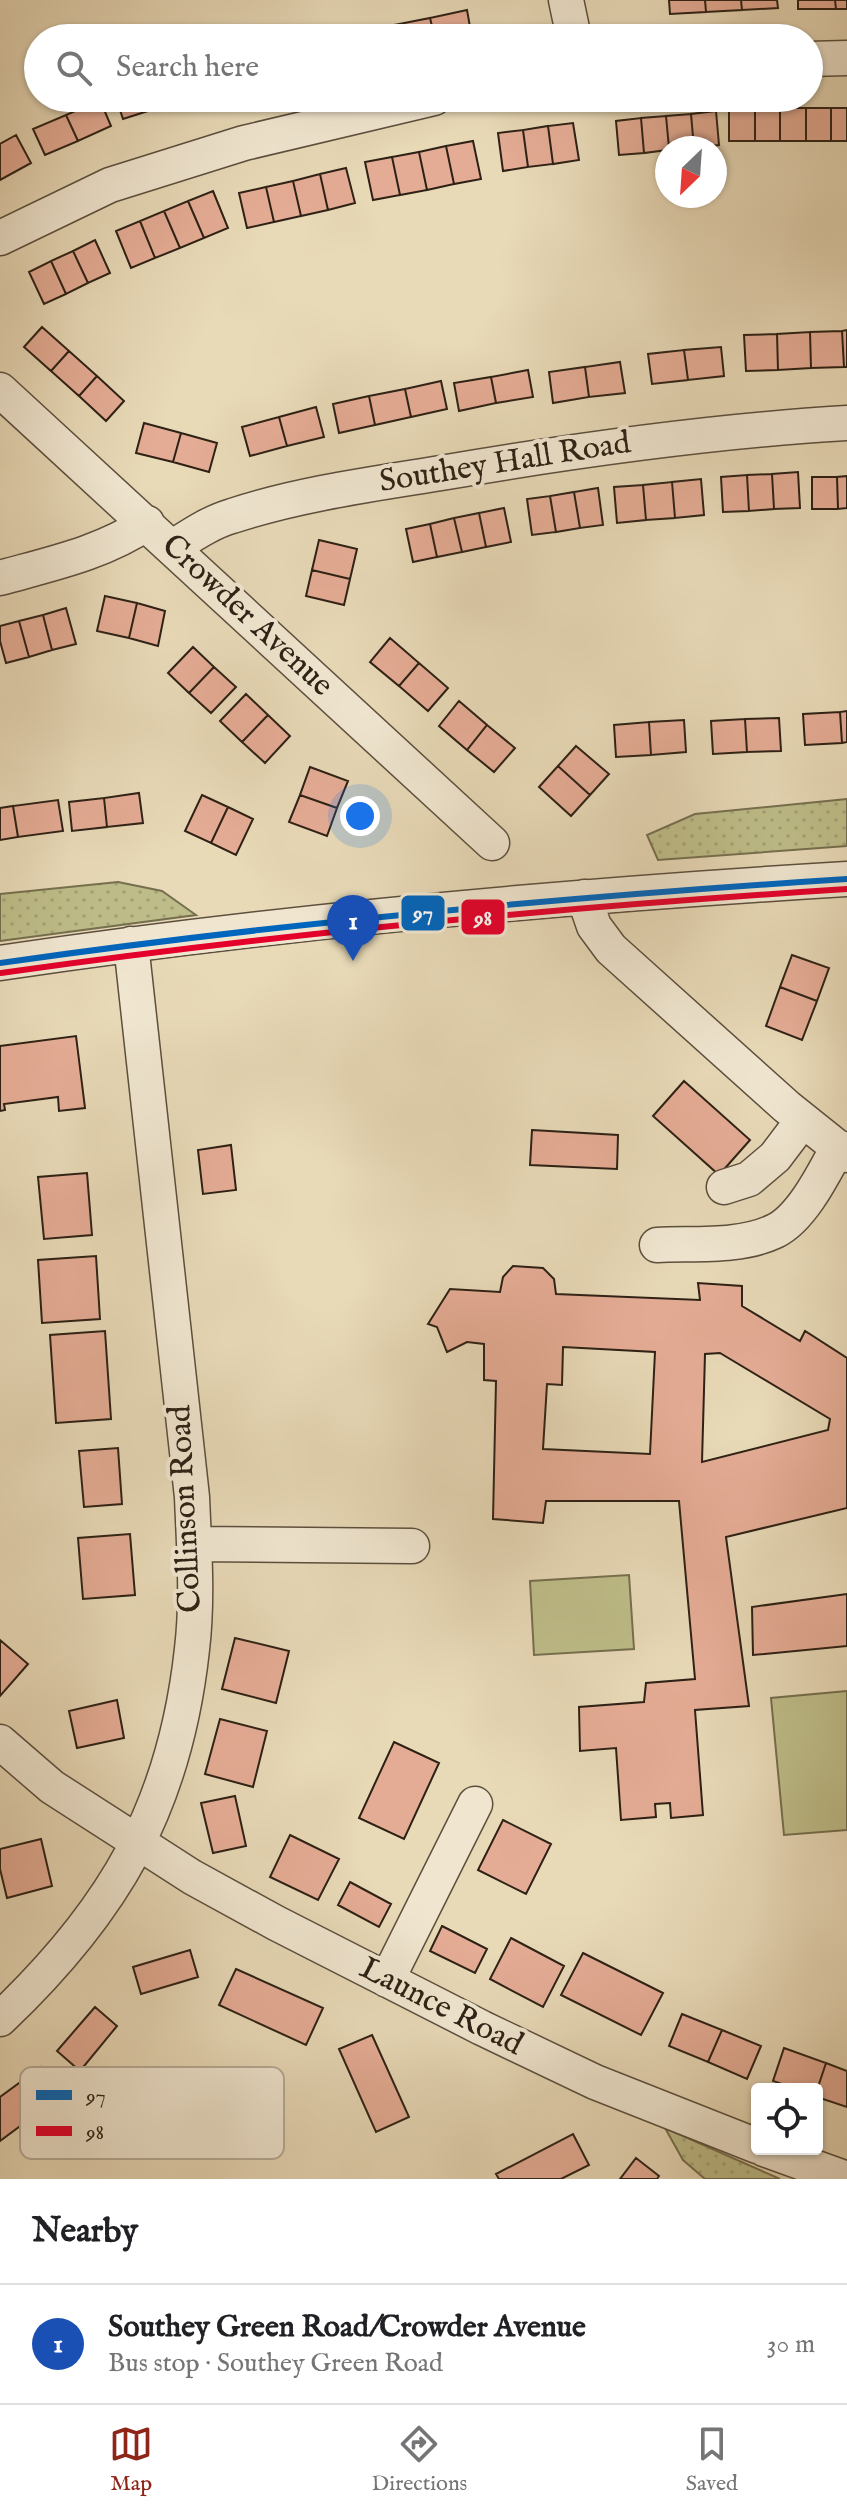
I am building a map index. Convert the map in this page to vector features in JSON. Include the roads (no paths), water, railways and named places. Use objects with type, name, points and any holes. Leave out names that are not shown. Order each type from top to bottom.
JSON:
[{"type":"street","points":[[566,0],[571,24]]},
{"type":"street","points":[[823,59],[847,58]]},
{"type":"street","points":[[0,238],[125,180],[244,143],[375,112]]},
{"type":"street","name":"Crowder Avenue","points":[[0,390],[492,843]]},
{"type":"street","name":"Southey Hall Road","points":[[173,547],[203,528],[231,516],[342,489],[661,439],[760,428],[847,423]]},
{"type":"street","points":[[0,578],[103,548],[147,523]]},
{"type":"street","points":[[0,963],[131,944],[584,897],[847,879]]},
{"type":"street","points":[[584,897],[594,926],[611,949],[842,1151],[801,1207],[777,1231],[747,1241],[657,1245]]},
{"type":"street","name":"Collinson Road","points":[[0,2019],[65,1953],[104,1903],[138,1843],[174,1751],[193,1646],[192,1497],[131,944]]},
{"type":"street","points":[[724,1187],[749,1179],[775,1157],[803,1120]]},
{"type":"street","points":[[194,1544],[412,1546]]},
{"type":"street","name":"Launce Road","points":[[0,1742],[52,1787],[204,1884],[387,1980],[595,2082],[751,2144]]},
{"type":"street","points":[[387,1980],[475,1804]]},
{"type":"street","points":[[781,2155],[847,2179]]},
{"type":"place","name":"Southey Green Road/Crowder Avenue","points":[[353,961]]}]
